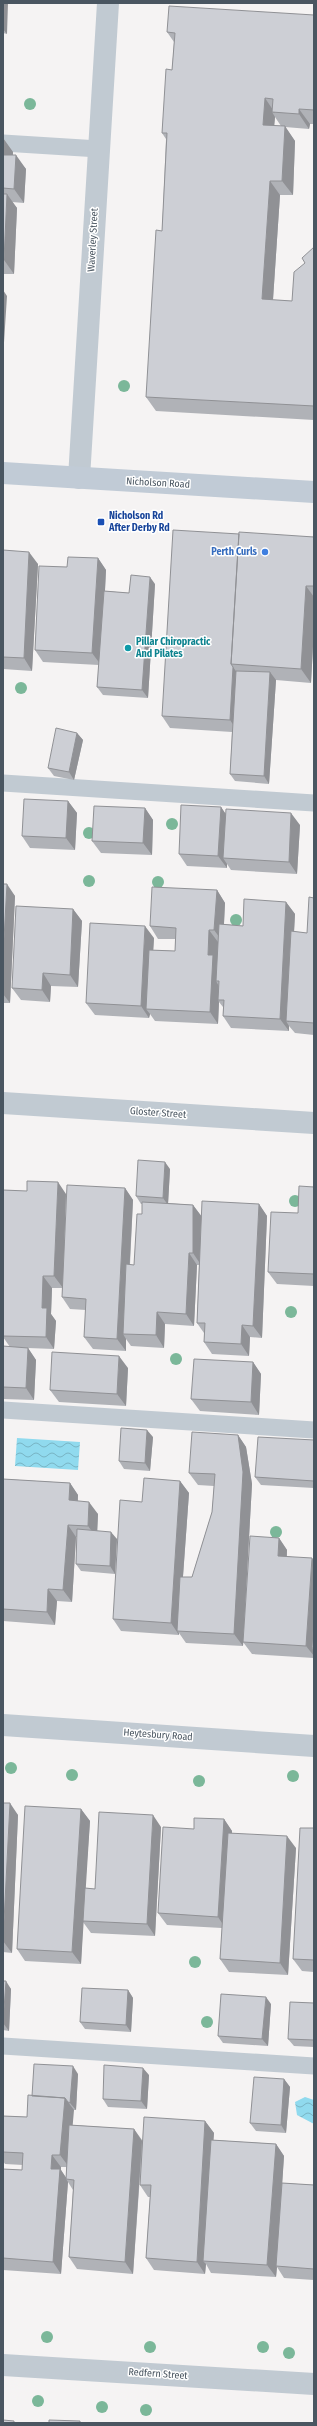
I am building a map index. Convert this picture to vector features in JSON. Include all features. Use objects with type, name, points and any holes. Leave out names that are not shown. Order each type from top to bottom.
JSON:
[{"type":"main road","name":"Nicholson Road","points":[[3,473],[314,492]]},
{"type":"street","name":"Waverley Street","points":[[79,478],[108,3]]},
{"type":"street","name":"Gloster Street","points":[[3,1103],[314,1123]]},
{"type":"street","name":"Heytesbury Road","points":[[3,1725],[314,1746]]},
{"type":"street","name":"Redfern Street","points":[[3,2365],[314,2384]]},
{"type":"lane","points":[[3,143],[99,149]]},
{"type":"lane","points":[[3,783],[314,804]]},
{"type":"lane","points":[[3,1410],[314,1430]]},
{"type":"lane","points":[[3,2046],[314,2066]]},
{"type":"water","points":[[17,1438],[80,1442],[78,1470],[15,1466]]},
{"type":"water","points":[[305,2097],[314,2100],[314,2124],[297,2115],[295,2102]]},
{"type":"building","points":[[169,6],[314,15],[314,110],[299,109],[299,114],[272,112],[273,99],[265,98],[263,125],[285,126],[282,181],[270,181],[262,299],[292,301],[294,272],[305,263],[302,258],[314,247],[314,406],[146,397],[156,230],[162,231],[167,133],[162,133],[166,69],[172,70],[175,33],[167,32]]},
{"type":"building","points":[[3,155],[16,155],[14,189],[3,188]]},
{"type":"building","points":[[3,194],[7,194],[4,260],[3,260]]},
{"type":"building","points":[[173,530],[239,534],[231,664],[233,667],[230,720],[162,716]]},
{"type":"building","points":[[239,532],[314,537],[314,586],[306,586],[301,669],[231,664]]},
{"type":"building","points":[[3,550],[29,552],[24,658],[3,657]]},
{"type":"building","points":[[68,557],[98,558],[92,653],[35,650],[39,566],[67,567]]},
{"type":"building","name":"Pillar Chiropractic And Pilates","points":[[131,575],[150,577],[142,690],[97,687],[104,591],[129,593]]},
{"type":"building","points":[[236,671],[270,672],[264,776],[230,774]]},
{"type":"building","points":[[56,728],[77,733],[69,772],[48,768]]},
{"type":"building","points":[[24,799],[68,801],[66,838],[22,836]]},
{"type":"building","points":[[181,805],[221,807],[218,856],[179,854]]},
{"type":"building","points":[[94,806],[145,808],[143,843],[92,841]]},
{"type":"building","points":[[226,809],[291,813],[289,862],[223,858]]},
{"type":"building","points":[[3,884],[7,884],[3,957]]},
{"type":"building","points":[[152,887],[217,890],[214,930],[209,930],[208,955],[213,955],[210,1012],[146,1009],[149,950],[175,951],[176,928],[150,926]]},
{"type":"building","points":[[309,897],[314,898],[314,1023],[286,1021],[291,931],[307,933]]},
{"type":"building","points":[[244,899],[286,902],[280,1019],[223,1016],[224,1000],[218,1000],[219,981],[216,981],[219,924],[243,926]]},
{"type":"building","points":[[16,906],[73,909],[70,975],[43,973],[42,990],[12,988]]},
{"type":"building","points":[[90,923],[145,926],[141,1006],[86,1003]]},
{"type":"building","points":[[138,1160],[165,1162],[163,1198],[136,1196]]},
{"type":"building","points":[[27,1181],[58,1182],[54,1276],[43,1276],[42,1308],[47,1308],[46,1337],[3,1336],[3,1190],[27,1191]]},
{"type":"building","points":[[67,1185],[125,1188],[117,1339],[84,1337],[86,1299],[62,1297]]},
{"type":"building","points":[[299,1186],[314,1187],[314,1274],[268,1272],[271,1212],[298,1213]]},
{"type":"building","points":[[202,1201],[259,1204],[253,1326],[242,1325],[241,1344],[204,1342],[205,1323],[197,1323]]},
{"type":"building","points":[[142,1202],[193,1205],[193,1253],[189,1253],[186,1314],[157,1312],[156,1335],[123,1334],[126,1264],[134,1265],[137,1214],[142,1214]]},
{"type":"building","points":[[3,1346],[28,1348],[26,1388],[3,1387]]},
{"type":"building","points":[[52,1352],[119,1356],[117,1394],[50,1390]]},
{"type":"building","points":[[194,1359],[253,1362],[251,1402],[191,1399]]},
{"type":"building","points":[[121,1428],[147,1430],[145,1463],[119,1461]]},
{"type":"building","points":[[192,1432],[238,1435],[243,1472],[234,1634],[177,1631],[180,1577],[192,1577],[212,1512],[215,1474],[189,1473]]},
{"type":"building","points":[[258,1437],[314,1440],[314,1481],[255,1477]]},
{"type":"building","points":[[144,1478],[180,1481],[171,1623],[113,1619],[120,1500],[142,1502]]},
{"type":"building","points":[[3,1479],[70,1483],[69,1500],[89,1502],[88,1526],[68,1525],[63,1590],[48,1589],[47,1612],[3,1609]]},
{"type":"building","points":[[77,1529],[111,1532],[110,1566],[76,1564]]},
{"type":"building","points":[[250,1536],[279,1538],[278,1556],[312,1558],[306,1646],[243,1642]]},
{"type":"building","points":[[314,1611],[314,1648],[312,1648]]},
{"type":"building","points":[[3,1803],[10,1803],[3,1941]]},
{"type":"building","points":[[25,1806],[81,1809],[72,1952],[17,1949]]},
{"type":"building","points":[[99,1812],[153,1815],[147,1924],[83,1921],[85,1888],[95,1889]]},
{"type":"building","points":[[194,1818],[224,1819],[218,1917],[158,1913],[163,1827],[194,1829]]},
{"type":"building","points":[[300,1828],[314,1828],[314,1960],[293,1959]]},
{"type":"building","points":[[228,1833],[287,1836],[280,1963],[220,1959]]},
{"type":"building","points":[[3,1981],[6,1981],[3,2023]]},
{"type":"building","points":[[82,1988],[128,1990],[126,2025],[80,2022]]},
{"type":"building","points":[[221,1994],[266,1997],[262,2039],[218,2036]]},
{"type":"building","points":[[290,2002],[314,2003],[314,2040],[288,2039]]},
{"type":"building","points":[[34,2064],[73,2066],[70,2103],[65,2098],[32,2096]]},
{"type":"building","points":[[104,2065],[143,2068],[141,2101],[103,2099]]},
{"type":"building","points":[[254,2077],[284,2079],[281,2125],[250,2123]]},
{"type":"building","points":[[28,2095],[65,2098],[60,2155],[52,2155],[51,2169],[60,2169],[53,2262],[3,2258],[3,2169],[22,2170],[23,2153],[3,2152],[3,2116],[27,2117]]},
{"type":"building","points":[[144,2117],[205,2121],[197,2262],[146,2258],[151,2185],[140,2185]]},
{"type":"building","points":[[69,2125],[134,2129],[125,2262],[69,2257],[74,2180],[66,2179]]},
{"type":"building","points":[[211,2140],[276,2144],[267,2265],[203,2261]]},
{"type":"building","points":[[282,2183],[314,2185],[314,2269],[276,2266]]},
{"type":"building","points":[[3,2420],[14,2421],[14,2423],[3,2423]]},
{"type":"building","points":[[49,2420],[80,2421],[80,2423],[49,2423]]},
{"type":"place","name":"Nicholson Rd After Derby Rd","points":[[101,522]]},
{"type":"place","name":"Perth Curls","points":[[265,552]]},
{"type":"place","name":"Pillar Chiropractic And Pilates","points":[[128,648]]}]
